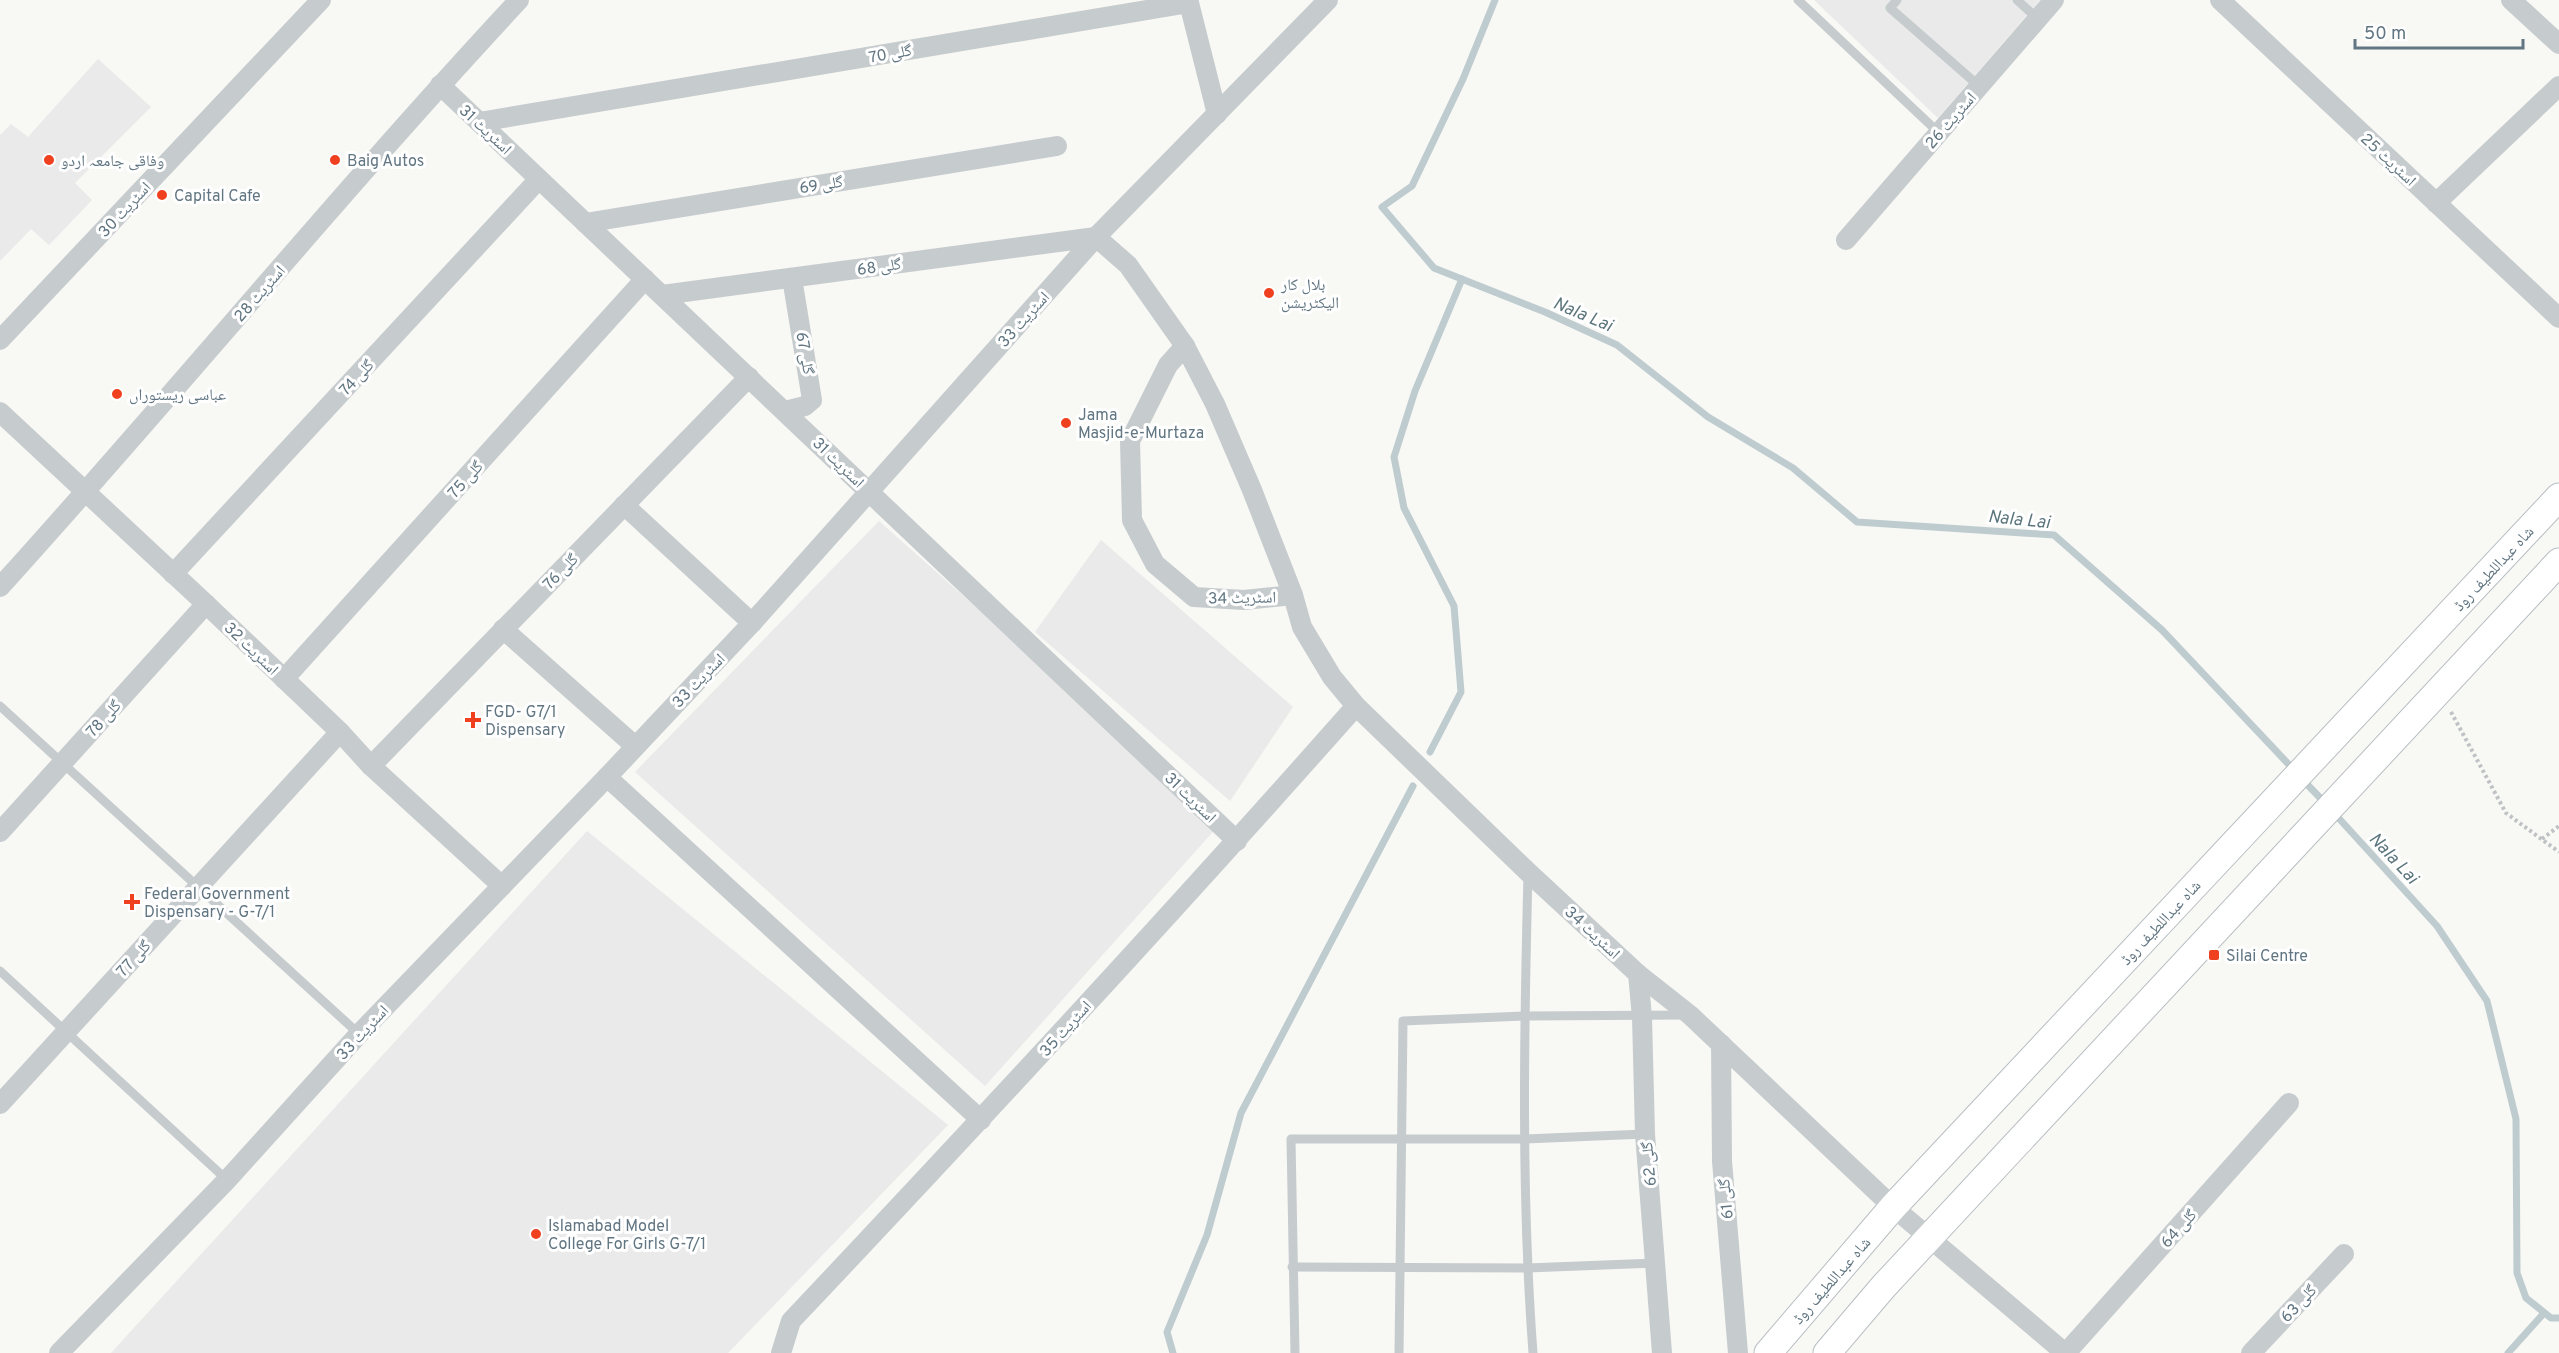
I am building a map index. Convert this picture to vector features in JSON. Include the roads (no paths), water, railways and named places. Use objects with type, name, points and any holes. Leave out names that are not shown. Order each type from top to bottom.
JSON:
[{"type":"street","name":"اسٹریٹ 30","points":[[0,340],[321,0]]},
{"type":"street","name":"اسٹریٹ 28","points":[[0,587],[85,493],[440,86],[519,0]]},
{"type":"street","name":"اسٹریٹ 33","points":[[59,1353],[227,1180],[358,1034],[607,777],[752,623],[1096,237],[1328,0]]},
{"type":"street","name":"اسٹریٹ 26","points":[[1846,240],[2054,0]]},
{"type":"street","name":"اسٹریٹ 25","points":[[2220,0],[2559,318]]},
{"type":"street","points":[[2511,0],[2559,44]]},
{"type":"street","name":"گلی 70","points":[[479,122],[1189,3],[1217,114]]},
{"type":"street","name":"اسٹریٹ 31","points":[[440,86],[1237,841]]},
{"type":"street","points":[[2436,203],[2559,86]]},
{"type":"street","name":"گلی 69","points":[[585,223],[1057,146]]},
{"type":"street","name":"گلی 74","points":[[173,574],[539,179]]},
{"type":"street","name":"گلی 68","points":[[662,295],[1096,237]]},
{"type":"street","name":"اسٹریٹ 34","points":[[1096,237],[1128,265],[1185,346],[1215,404],[1293,595],[1302,627],[1332,677],[1356,706],[1528,872],[1638,974],[1690,1015],[1893,1208],[2066,1353]]},
{"type":"street","name":"گلی 67","points":[[785,411],[804,406],[812,400],[792,278]]},
{"type":"street","name":"گلی 75","points":[[284,679],[645,279]]},
{"type":"street","name":"اسٹریٹ 34","points":[[1185,346],[1168,365],[1130,441],[1132,520],[1155,564],[1194,597],[1244,600],[1293,595]]},
{"type":"street","name":"گلی 76","points":[[371,766],[748,377]]},
{"type":"street","name":"اسٹریٹ 32","points":[[0,412],[206,604],[340,732],[371,766],[502,886]]},
{"type":"street","name":"شاہ عبداللطیف روڈ","points":[[1768,1353],[1893,1208],[2559,497]]},
{"type":"street","points":[[624,505],[752,623]]},
{"type":"street","points":[[1827,1353],[1884,1286],[2396,736],[2555,573]]},
{"type":"street","name":"گلی 78","points":[[0,832],[206,604]]},
{"type":"street","points":[[503,629],[635,746]]},
{"type":"street","name":"اسٹریٹ 35","points":[[781,1353],[791,1321],[981,1120],[1237,841],[1356,706]]},
{"type":"street","name":"گلی 77","points":[[0,1104],[340,732]]},
{"type":"street","points":[[607,777],[981,1120]]},
{"type":"street","name":"گلی 62","points":[[1638,974],[1642,1017],[1645,1134],[1657,1263],[1662,1353]]},
{"type":"street","name":"گلی 61","points":[[1721,1044],[1722,1161],[1738,1353]]},
{"type":"street","name":"گلی 64","points":[[2066,1353],[2289,1103]]},
{"type":"street","name":"گلی 63","points":[[2251,1353],[2344,1254]]},
{"type":"lane","points":[[1798,0],[1939,133]]},
{"type":"lane","points":[[1897,0],[1890,8],[1979,86]]},
{"type":"lane","points":[[2017,0],[2038,19]]},
{"type":"lane","points":[[0,706],[358,1034]]},
{"type":"lane","points":[[1528,872],[1524,1016],[1525,1139],[1527,1268],[1533,1353]]},
{"type":"lane","points":[[0,971],[227,1180]]},
{"type":"lane","points":[[1399,1353],[1402,1021],[1524,1016],[1690,1015]]},
{"type":"lane","points":[[1295,1353],[1291,1139],[1525,1139],[1645,1134]]},
{"type":"lane","points":[[1292,1267],[1527,1268],[1657,1263]]},
{"type":"waterway","name":"Nala Lai","points":[[1495,0],[1463,79],[1412,186],[1382,207],[1434,268],[1545,312],[1617,345],[1708,417],[1793,468],[1857,522],[2054,535],[2162,630],[2294,770]]},
{"type":"waterway","points":[[1430,752],[1461,692],[1454,606],[1404,508],[1394,457],[1415,391],[1462,279]]},
{"type":"waterway","name":"Nala Lai","points":[[2301,778],[2327,805]]},
{"type":"waterway","points":[[1173,1353],[1167,1332],[1207,1235],[1241,1113],[1413,786]]},
{"type":"waterway","name":"Nala Lai","points":[[2334,813],[2437,926],[2487,1001],[2516,1119],[2517,1273],[2526,1298],[2551,1318],[2559,1318]]},
{"type":"waterway","points":[[2508,1353],[2544,1313]]},
{"type":"place","name":"وفاقی جامعہ اردو","points":[[49,160]]},
{"type":"place","name":"Baig Autos","points":[[335,160]]},
{"type":"place","name":"Capital Cafe","points":[[162,195]]},
{"type":"place","name":"بلال کار الیکٹریشن","points":[[1269,293]]},
{"type":"place","name":"عباسی ریستوراں","points":[[117,394]]},
{"type":"place","name":"Jama Masjid-e-Murtaza","points":[[1066,423]]},
{"type":"place","name":"FGD- G7/1 Dispensary","points":[[473,720]]},
{"type":"place","name":"Federal Government Dispensary - G-7/1","points":[[132,902]]},
{"type":"place","name":"Silai Centre","points":[[2214,955]]},
{"type":"place","name":"Islamabad Model College For Girls G-7/1","points":[[536,1234]]}]
